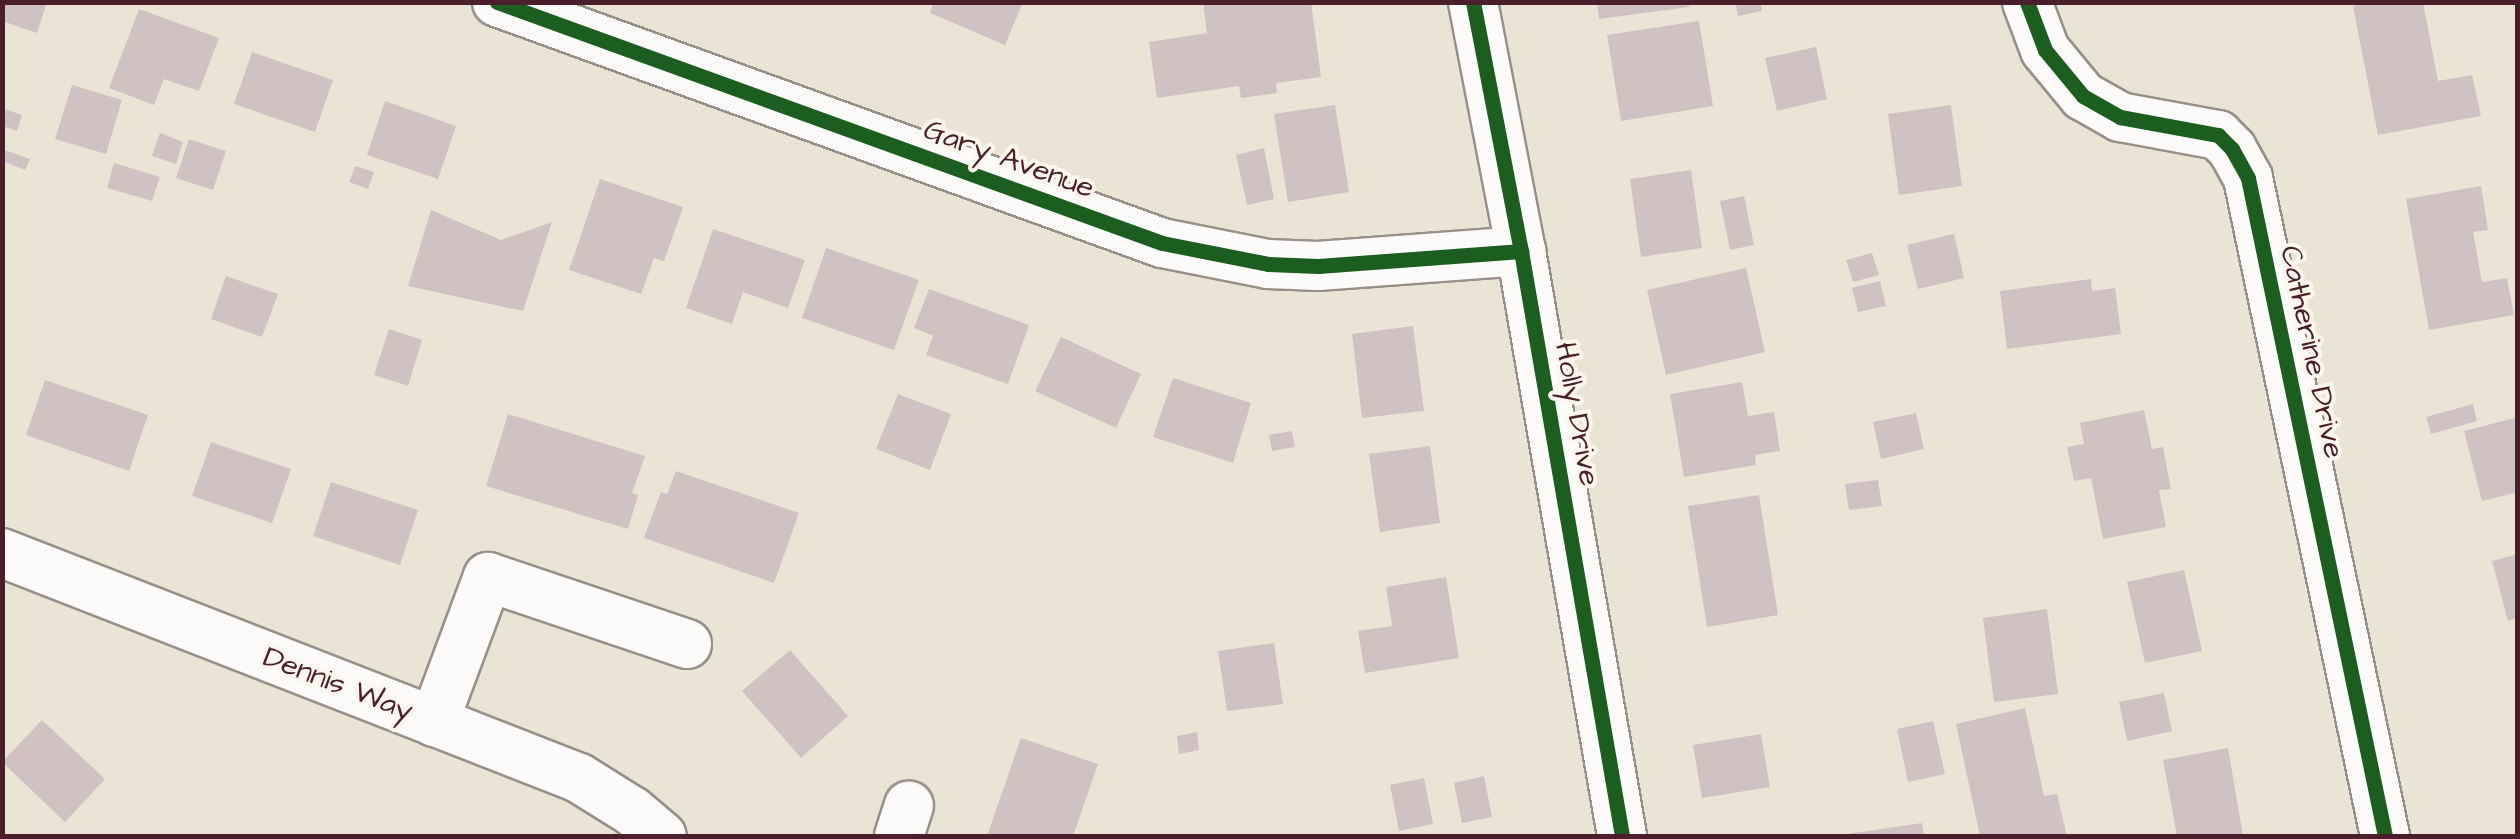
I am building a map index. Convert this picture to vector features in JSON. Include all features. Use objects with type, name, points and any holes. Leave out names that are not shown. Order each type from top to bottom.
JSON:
[{"type":"street","name":"Gary Avenue","points":[[498,2],[1162,242],[1268,264],[1318,266],[1521,251]]},
{"type":"street","name":"Holly Drive","points":[[1473,2],[1521,251],[1622,836]]},
{"type":"street","name":"Catherine Drive","points":[[2028,2],[2045,50],[2082,96],[2120,117],[2218,135],[2232,149],[2248,178],[2385,836]]},
{"type":"street","name":"Dennis Way","points":[[2,553],[578,778],[632,810],[662,836]]},
{"type":"street","points":[[434,722],[488,577],[686,644]]},
{"type":"building","points":[[2,2],[47,2],[37,33],[2,21]]},
{"type":"building","points":[[934,2],[1023,2],[1005,45],[930,13]]},
{"type":"building","points":[[1203,2],[1311,2],[1321,77],[1276,83],[1277,93],[1241,98],[1239,86],[1157,98],[1149,42],[1207,33]]},
{"type":"building","points":[[1597,2],[1688,2],[1689,7],[1599,19]]},
{"type":"building","points":[[1735,2],[1761,2],[1762,11],[1738,16]]},
{"type":"building","points":[[2423,2],[2438,81],[2472,75],[2481,116],[2378,135],[2353,6]]},
{"type":"building","points":[[139,9],[219,38],[199,91],[164,79],[154,105],[109,88]]},
{"type":"building","points":[[1699,21],[1713,106],[1621,121],[1607,35]]},
{"type":"building","points":[[1816,47],[1827,99],[1777,111],[1765,58]]},
{"type":"building","points":[[252,52],[333,80],[315,132],[234,104]]},
{"type":"building","points":[[72,85],[122,100],[106,154],[55,139]]},
{"type":"building","points":[[385,101],[456,126],[438,179],[367,155]]},
{"type":"building","points":[[1335,105],[1349,192],[1288,202],[1274,114]]},
{"type":"building","points":[[1951,105],[1962,186],[1899,195],[1888,114]]},
{"type":"building","points":[[2,108],[22,115],[17,131],[2,126]]},
{"type":"building","points":[[160,133],[183,142],[176,164],[152,156]]},
{"type":"building","points":[[189,139],[226,151],[213,190],[176,178]]},
{"type":"building","points":[[1264,148],[1274,199],[1247,205],[1236,155]]},
{"type":"building","points":[[2,149],[30,159],[25,170],[2,161]]},
{"type":"building","points":[[114,163],[160,177],[152,201],[107,188]]},
{"type":"building","points":[[355,166],[374,172],[368,189],[349,182]]},
{"type":"building","points":[[1691,170],[1702,248],[1641,257],[1630,179]]},
{"type":"building","points":[[600,179],[683,207],[664,261],[654,258],[641,294],[569,270]]},
{"type":"building","points":[[2481,186],[2488,230],[2473,232],[2482,282],[2507,278],[2514,315],[2429,330],[2406,199]]},
{"type":"building","points":[[1744,196],[1754,245],[1730,250],[1720,201]]},
{"type":"building","points":[[431,210],[501,240],[552,222],[523,311],[408,286]]},
{"type":"building","points":[[713,229],[805,260],[788,308],[743,292],[732,324],[686,308]]},
{"type":"building","points":[[1954,234],[1964,278],[1918,289],[1907,245]]},
{"type":"building","points":[[826,248],[919,280],[894,350],[802,318]]},
{"type":"building","points":[[1872,253],[1879,275],[1853,282],[1846,260]]},
{"type":"building","points":[[1746,268],[1765,352],[1666,375],[1647,290]]},
{"type":"building","points":[[226,276],[278,294],[262,337],[211,319]]},
{"type":"building","points":[[2091,279],[2092,291],[2115,288],[2121,334],[2007,349],[2000,291]]},
{"type":"building","points":[[1880,281],[1886,306],[1858,312],[1852,288]]},
{"type":"building","points":[[929,289],[1029,325],[1008,384],[926,355],[933,336],[914,328]]},
{"type":"building","points":[[1413,326],[1424,411],[1362,418],[1352,334]]},
{"type":"building","points":[[389,329],[422,340],[408,386],[374,375]]},
{"type":"building","points":[[1061,337],[1141,374],[1116,428],[1035,391]]},
{"type":"building","points":[[1173,378],[1251,403],[1233,463],[1153,437]]},
{"type":"building","points":[[45,380],[148,415],[129,471],[26,435]]},
{"type":"building","points":[[1742,382],[1748,416],[1774,412],[1780,451],[1755,455],[1756,465],[1684,477],[1670,394]]},
{"type":"building","points":[[898,394],[951,414],[930,470],[876,449]]},
{"type":"building","points":[[2473,404],[2477,421],[2431,434],[2426,417]]},
{"type":"building","points":[[2144,410],[2152,449],[2163,447],[2171,489],[2159,490],[2166,527],[2103,539],[2091,478],[2074,481],[2067,447],[2084,444],[2080,423]]},
{"type":"building","points":[[1916,413],[1924,449],[1881,459],[1873,422]]},
{"type":"building","points":[[508,414],[645,456],[632,493],[638,495],[628,529],[486,486]]},
{"type":"building","points":[[2518,417],[2518,492],[2482,501],[2464,431]]},
{"type":"building","points":[[1292,431],[1295,447],[1272,451],[1269,435]]},
{"type":"building","points":[[211,442],[291,469],[272,523],[192,496]]},
{"type":"building","points":[[1430,446],[1440,523],[1380,532],[1369,454]]},
{"type":"building","points":[[676,471],[799,513],[774,583],[644,538],[661,492],[667,494]]},
{"type":"building","points":[[1878,480],[1882,506],[1849,510],[1845,484]]},
{"type":"building","points":[[331,482],[418,510],[400,565],[313,536]]},
{"type":"building","points":[[1759,495],[1778,615],[1707,627],[1688,506]]},
{"type":"building","points":[[2518,554],[2518,618],[2508,621],[2492,561]]},
{"type":"building","points":[[2184,570],[2202,651],[2145,663],[2127,582]]},
{"type":"building","points":[[1446,577],[1459,658],[1365,673],[1358,631],[1392,626],[1386,587]]},
{"type":"building","points":[[2047,609],[2058,694],[1994,702],[1983,618]]},
{"type":"building","points":[[1274,643],[1283,704],[1227,711],[1218,651]]},
{"type":"building","points":[[790,650],[848,716],[801,758],[742,691]]},
{"type":"building","points":[[2164,693],[2172,731],[2127,741],[2119,702]]},
{"type":"building","points":[[2025,708],[2044,796],[2057,794],[2067,836],[1980,836],[1956,724]]},
{"type":"building","points":[[42,720],[105,779],[65,822],[2,762]]},
{"type":"building","points":[[1933,721],[1945,774],[1908,782],[1897,729]]},
{"type":"building","points":[[1197,732],[1199,750],[1179,754],[1177,736]]},
{"type":"building","points":[[1761,734],[1770,787],[1702,798],[1693,745]]},
{"type":"building","points":[[1021,738],[1098,764],[1073,836],[987,836]]},
{"type":"building","points":[[2228,748],[2243,836],[2177,836],[2163,760]]},
{"type":"building","points":[[1484,776],[1492,817],[1462,823],[1454,783]]},
{"type":"building","points":[[1424,778],[1433,824],[1399,831],[1390,785]]},
{"type":"building","points":[[1922,823],[1924,836],[1847,836],[1847,834]]},
{"type":"cycle path","points":[[497,2],[1162,243],[1268,264],[1318,266],[1521,251]]},
{"type":"cycle path","points":[[1473,2],[1521,251],[1622,836]]},
{"type":"cycle path","points":[[2027,2],[2045,50],[2083,96],[2120,117],[2218,135],[2232,149],[2248,178],[2385,836]]}]
